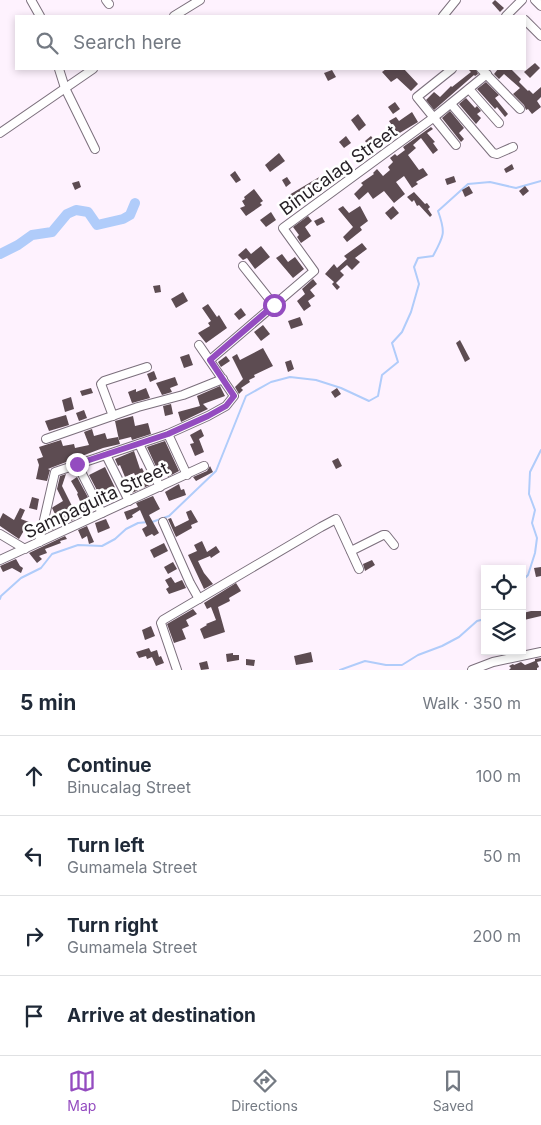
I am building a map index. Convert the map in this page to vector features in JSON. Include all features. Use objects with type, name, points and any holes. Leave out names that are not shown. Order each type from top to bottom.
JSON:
[{"type":"street","points":[[31,0],[39,15]]},
{"type":"street","points":[[176,15],[200,0]]},
{"type":"street","points":[[444,15],[456,0]]},
{"type":"street","points":[[507,15],[522,0]]},
{"type":"street","points":[[535,0],[541,6]]},
{"type":"street","points":[[514,8],[521,15]]},
{"type":"street","points":[[526,21],[541,36]]},
{"type":"street","points":[[58,70],[65,88],[95,149]]},
{"type":"street","points":[[0,133],[92,70]]},
{"type":"street","points":[[451,70],[417,97],[456,145]]},
{"type":"street","points":[[484,72],[520,109]]},
{"type":"street","name":"Binucalag Street","points":[[210,360],[314,271],[283,228],[433,118],[469,89],[484,72]]},
{"type":"street","points":[[469,89],[499,123]]},
{"type":"street","points":[[451,104],[493,153],[497,154],[513,147]]},
{"type":"street","points":[[243,266],[274,305]]},
{"type":"street","points":[[39,542],[55,472],[168,434],[226,406],[234,396],[199,345]]},
{"type":"street","points":[[113,416],[101,384],[104,381],[148,367]]},
{"type":"street","points":[[46,439],[183,395],[223,379]]},
{"type":"street","points":[[168,434],[187,475]]},
{"type":"street","points":[[139,444],[160,487]]},
{"type":"street","points":[[106,455],[129,501]]},
{"type":"street","points":[[77,464],[102,513]]},
{"type":"street","name":"Sampaguita Street","points":[[0,560],[204,466]]},
{"type":"street","points":[[177,670],[161,624],[163,620],[336,519],[359,569]]},
{"type":"street","points":[[163,522],[199,599]]},
{"type":"street","points":[[0,534],[25,549]]},
{"type":"street","points":[[351,551],[383,535],[386,535],[394,545]]},
{"type":"street","points":[[472,670],[493,662],[541,652]]},
{"type":"street","points":[[493,662],[498,670]]},
{"type":"building","points":[[495,0],[504,8],[500,12],[492,3]]},
{"type":"building","points":[[535,63],[540,68],[530,78],[524,72]]},
{"type":"building","points":[[332,70],[336,77],[328,81],[324,73]]},
{"type":"building","points":[[385,70],[405,70],[418,84],[411,91],[397,78],[391,82],[382,72]]},
{"type":"building","points":[[469,70],[476,70],[478,74],[474,75],[434,110],[426,100],[434,92],[440,97],[451,86],[471,72]]},
{"type":"building","points":[[497,70],[512,70],[521,79],[519,82],[533,94],[541,87],[541,97],[537,101],[541,107],[532,114],[528,109],[526,110],[524,105],[513,94],[520,88],[504,74],[499,79],[494,74]]},
{"type":"building","points":[[486,82],[499,95],[495,98],[508,114],[505,117],[477,89]]},
{"type":"building","points":[[466,98],[475,108],[477,106],[481,111],[477,114],[481,118],[476,124],[459,104]]},
{"type":"building","points":[[395,102],[400,109],[393,114],[388,107]]},
{"type":"building","points":[[450,111],[464,128],[459,133],[464,139],[461,142],[442,118]]},
{"type":"building","points":[[412,112],[418,122],[398,134],[389,121],[396,117],[399,121]]},
{"type":"building","points":[[358,114],[366,125],[359,131],[351,120]]},
{"type":"building","points":[[431,127],[433,129],[427,133],[435,142],[433,143],[438,150],[433,154],[421,138],[413,145],[416,148],[408,155],[419,170],[423,168],[428,175],[416,182],[418,184],[412,188],[404,176],[396,182],[405,194],[394,203],[384,191],[373,199],[368,192],[359,200],[354,194],[363,185],[361,183],[374,174],[377,169],[383,176],[390,170],[388,167],[393,162],[390,158],[395,154],[397,156],[405,150],[403,147]]},
{"type":"building","points":[[346,136],[351,143],[344,148],[339,142]]},
{"type":"building","points":[[371,136],[378,145],[372,150],[365,141]]},
{"type":"building","points":[[279,153],[285,161],[270,172],[265,165]]},
{"type":"building","points":[[512,164],[514,169],[506,173],[504,169]]},
{"type":"building","points":[[235,171],[241,180],[236,183],[230,175]]},
{"type":"building","points":[[321,176],[327,187],[302,201],[289,214],[284,204],[291,199],[289,195]]},
{"type":"building","points":[[454,176],[456,182],[447,185],[445,179]]},
{"type":"building","points":[[287,177],[291,183],[286,187],[282,180]]},
{"type":"building","points":[[79,181],[81,187],[75,190],[72,183]]},
{"type":"building","points":[[469,186],[473,193],[465,197],[462,190]]},
{"type":"building","points":[[525,186],[529,191],[523,196],[519,191]]},
{"type":"building","points":[[254,189],[263,201],[260,203],[262,205],[246,216],[240,208],[245,206],[242,201]]},
{"type":"building","points":[[414,192],[430,207],[428,209],[432,215],[430,217],[419,205],[417,206],[414,200],[412,202],[407,197]]},
{"type":"building","points":[[343,206],[349,213],[360,206],[368,221],[360,227],[362,230],[347,242],[343,237],[353,227],[338,209]]},
{"type":"building","points":[[393,206],[399,213],[391,220],[385,213]]},
{"type":"building","points":[[271,212],[276,220],[266,227],[260,220]]},
{"type":"building","points":[[308,216],[312,221],[305,227],[311,236],[301,243],[297,237],[299,235],[293,227]]},
{"type":"building","points":[[322,217],[325,222],[317,226],[314,221]]},
{"type":"building","points":[[362,243],[367,249],[355,258],[360,262],[352,270],[347,265],[340,271],[344,275],[336,283],[340,287],[337,290],[332,284],[334,282],[325,274],[334,264],[337,268],[347,259],[344,256]]},
{"type":"building","points":[[261,246],[270,257],[255,269],[247,258],[243,260],[238,255],[246,248],[251,254]]},
{"type":"building","points":[[282,254],[288,262],[295,257],[304,269],[293,278],[276,258]]},
{"type":"building","points":[[313,279],[317,284],[310,290],[315,296],[308,301],[311,306],[304,311],[297,301],[305,294],[302,289]]},
{"type":"building","points":[[160,285],[161,292],[155,293],[153,286]]},
{"type":"building","points":[[183,292],[188,301],[176,308],[171,299]]},
{"type":"building","points":[[208,304],[217,317],[219,315],[227,328],[206,343],[198,333],[210,326],[208,323],[211,321],[202,308]]},
{"type":"building","points":[[241,308],[246,315],[239,320],[234,314]]},
{"type":"building","points":[[300,317],[303,325],[291,329],[288,321]]},
{"type":"building","points":[[263,325],[270,334],[261,341],[254,332]]},
{"type":"building","points":[[460,340],[470,359],[465,362],[456,343]]},
{"type":"building","points":[[263,348],[273,366],[254,375],[255,377],[249,380],[250,382],[241,388],[243,390],[239,394],[235,387],[243,379],[232,357],[237,354],[240,360]]},
{"type":"building","points":[[189,354],[193,365],[184,368],[180,357]]},
{"type":"building","points":[[226,356],[230,361],[221,367],[218,362]]},
{"type":"building","points":[[291,360],[294,369],[288,372],[285,362]]},
{"type":"building","points":[[154,371],[157,379],[150,382],[147,374]]},
{"type":"building","points":[[175,377],[178,385],[170,388],[172,392],[162,395],[156,383]]},
{"type":"building","points":[[220,386],[225,396],[203,404],[208,409],[181,422],[178,412],[200,406],[197,396]]},
{"type":"building","points":[[91,388],[93,393],[82,396],[80,391]]},
{"type":"building","points":[[146,388],[150,398],[132,403],[128,392],[136,389],[136,392]]},
{"type":"building","points":[[337,388],[341,394],[335,398],[331,392]]},
{"type":"building","points":[[71,397],[74,409],[65,412],[62,400]]},
{"type":"building","points":[[171,404],[173,414],[165,416],[163,406]]},
{"type":"building","points":[[84,410],[87,418],[79,421],[76,413]]},
{"type":"building","points":[[66,415],[69,425],[49,431],[45,421]]},
{"type":"building","points":[[133,416],[135,426],[148,423],[151,434],[132,440],[131,437],[119,440],[115,421]]},
{"type":"building","points":[[92,429],[94,436],[105,433],[107,439],[118,437],[120,444],[103,448],[48,469],[50,470],[47,481],[36,479],[39,465],[37,459],[43,457],[39,447],[61,440],[63,446],[74,444],[75,448],[89,445],[84,432]]},
{"type":"building","points":[[201,429],[204,436],[199,439],[204,452],[195,456],[190,444],[194,443],[190,435]]},
{"type":"building","points":[[165,441],[179,471],[168,477],[165,470],[159,473],[147,447]]},
{"type":"building","points":[[134,451],[140,469],[142,468],[146,472],[152,484],[132,493],[129,486],[138,482],[134,473],[125,477],[115,459]]},
{"type":"building","points":[[338,458],[342,466],[336,469],[332,461]]},
{"type":"building","points":[[210,466],[213,472],[196,481],[193,477],[207,471]]},
{"type":"building","points":[[105,467],[120,498],[111,501],[109,495],[101,498],[89,475]]},
{"type":"building","points":[[66,474],[62,486],[74,510],[82,506],[78,493],[71,481],[77,477],[90,501],[87,502],[92,512],[66,523],[62,513],[56,516],[52,508],[63,501],[57,489],[60,476]]},
{"type":"building","points":[[179,484],[181,490],[184,489],[186,495],[169,501],[165,492]]},
{"type":"building","points":[[153,496],[160,509],[149,515],[159,533],[146,537],[142,529],[147,526],[140,510],[127,520],[124,512],[138,507],[136,503]]},
{"type":"building","points":[[32,497],[39,499],[37,510],[29,508]]},
{"type":"building","points":[[20,508],[25,510],[21,519],[29,522],[19,539],[0,526],[0,519],[3,513],[14,520]]},
{"type":"building","points":[[191,510],[198,522],[191,525],[192,528],[176,537],[168,519],[171,518],[175,527],[189,520],[186,512]]},
{"type":"building","points":[[106,519],[110,528],[98,533],[95,523]]},
{"type":"building","points":[[54,522],[56,528],[48,532],[49,524]]},
{"type":"building","points":[[87,526],[94,542],[89,544],[87,536],[82,539],[78,530]]},
{"type":"building","points":[[65,536],[67,539],[60,541],[61,543],[45,549],[47,553],[39,556],[42,559],[37,563],[29,553]]},
{"type":"building","points":[[202,541],[207,552],[216,546],[220,552],[211,558],[210,556],[198,561],[204,573],[213,584],[204,589],[188,555],[197,551],[194,545]]},
{"type":"building","points":[[164,543],[168,551],[154,558],[150,550]]},
{"type":"building","points":[[16,559],[23,568],[21,573],[12,568],[3,572],[0,566]]},
{"type":"building","points":[[372,560],[375,565],[365,571],[363,564]]},
{"type":"building","points":[[173,562],[177,569],[168,574],[164,567]]},
{"type":"building","points":[[541,567],[541,576],[536,577],[534,568]]},
{"type":"building","points":[[171,577],[175,583],[182,580],[186,588],[169,594],[166,589],[169,587],[165,580]]},
{"type":"building","points":[[236,583],[241,591],[229,598],[230,601],[218,607],[225,632],[204,639],[200,629],[216,620],[211,607],[207,609],[204,603]]},
{"type":"building","points":[[193,609],[197,614],[186,620],[189,626],[182,629],[186,639],[174,643],[167,624]]},
{"type":"building","points":[[541,611],[541,616],[526,620],[526,612]]},
{"type":"building","points":[[151,626],[155,636],[145,640],[142,630]]},
{"type":"building","points":[[149,648],[151,652],[157,650],[159,657],[161,656],[164,663],[156,666],[152,657],[147,659],[146,656],[139,658],[136,652]]},
{"type":"building","points":[[311,652],[313,662],[296,665],[294,656]]},
{"type":"building","points":[[233,653],[233,655],[239,655],[239,660],[227,662],[226,654]]},
{"type":"building","points":[[541,658],[541,661],[537,662],[539,667],[537,670],[509,670],[511,668],[509,666],[513,664],[521,662],[525,665]]},
{"type":"building","points":[[246,659],[255,660],[254,666],[246,665]]},
{"type":"building","points":[[207,661],[209,669],[201,670],[199,663]]},
{"type":"waterway","points":[[152,522],[169,516],[216,471],[246,396],[271,382],[290,377],[316,380],[341,388],[369,401],[378,396],[382,375],[398,362],[392,343],[402,332],[411,312],[419,284],[414,267],[418,258],[433,256],[442,239],[443,230],[438,211],[468,184],[490,182],[516,188],[541,181]]},
{"type":"waterway","points":[[0,254],[32,235],[52,232],[67,214],[76,210],[88,212],[97,225],[123,219],[130,215],[135,203]]},
{"type":"waterway","points":[[526,577],[535,553],[537,538],[532,523],[535,510],[529,494],[530,472],[541,450]]},
{"type":"waterway","points":[[0,599],[21,578],[41,568],[52,554],[78,545],[102,546],[115,539],[126,529],[138,523],[148,522]]},
{"type":"waterway","points":[[340,670],[365,661],[386,665],[402,665],[418,655],[459,637],[477,621],[481,620]]},
{"type":"route","points":[[77,464],[168,434],[226,406],[234,396],[210,360],[274,305]]}]
